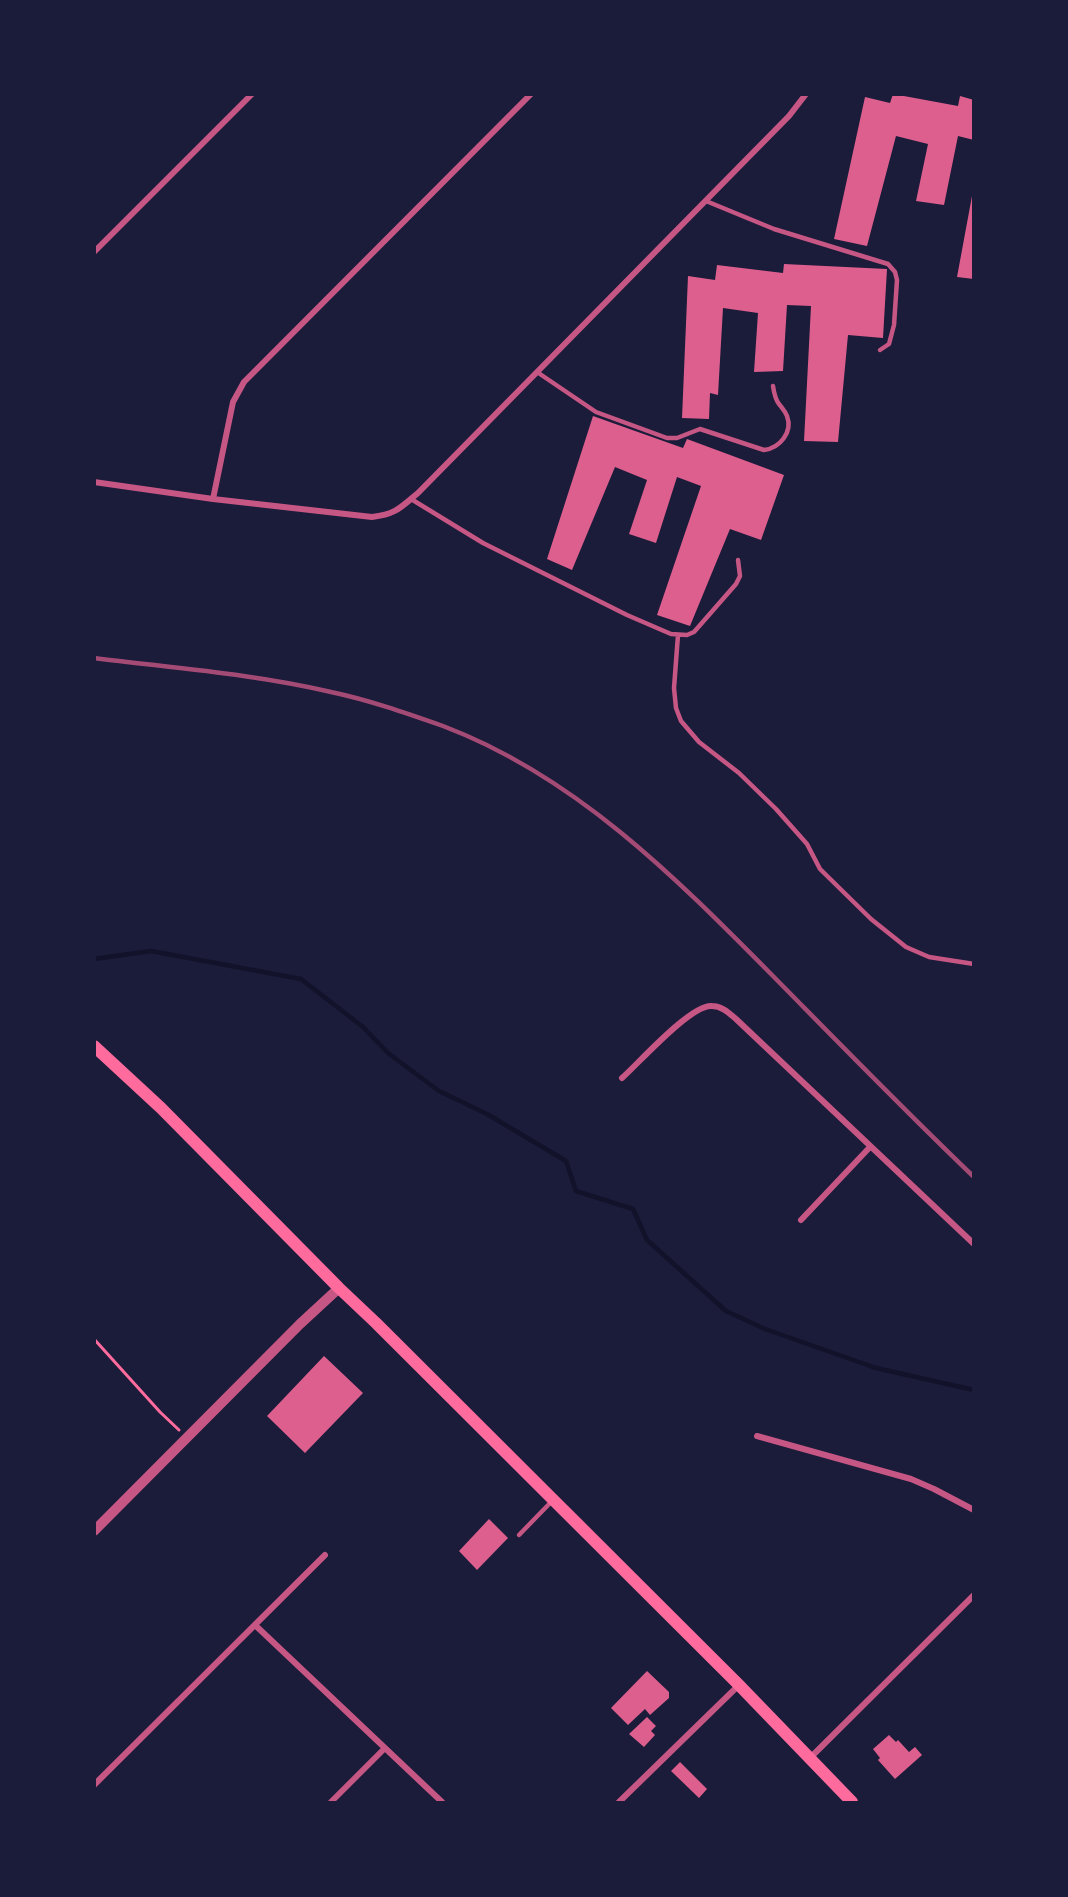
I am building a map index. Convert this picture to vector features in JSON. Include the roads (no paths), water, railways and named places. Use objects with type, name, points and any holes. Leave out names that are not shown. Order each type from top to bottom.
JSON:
[{"type":"main road","points":[[94,1046],[161,1108],[739,1685],[852,1803]]},
{"type":"street","points":[[94,252],[252,94]]},
{"type":"street","points":[[213,499],[233,402],[244,382],[531,94]]},
{"type":"street","points":[[94,482],[213,499],[372,517],[398,511],[706,201],[789,116],[806,94]]},
{"type":"street","points":[[622,1078],[694,1012],[711,1005],[722,1008],[974,1244]]},
{"type":"street","points":[[801,1221],[870,1147]]},
{"type":"street","points":[[94,1531],[339,1288]]},
{"type":"street","points":[[757,1436],[911,1479],[974,1510]]},
{"type":"street","points":[[94,1785],[325,1556]]},
{"type":"street","points":[[808,1759],[974,1594]]},
{"type":"street","points":[[255,1625],[442,1803]]},
{"type":"street","points":[[619,1803],[739,1685]]},
{"type":"street","points":[[331,1803],[384,1749]]},
{"type":"lane","points":[[706,201],[774,229],[888,264],[895,272],[897,280],[894,326],[889,344],[880,350]]},
{"type":"lane","points":[[537,372],[596,412],[667,438],[677,438],[700,429],[764,450],[772,449],[781,443],[789,425],[787,416],[775,397],[773,386]]},
{"type":"lane","points":[[411,499],[483,543],[627,615],[664,632],[678,635],[694,632],[733,588],[740,576],[738,560]]},
{"type":"lane","points":[[678,635],[674,688],[676,708],[681,721],[699,742],[739,773],[776,809],[807,844],[819,869],[871,919],[906,947],[921,954],[974,964]]},
{"type":"lane","points":[[519,1535],[553,1500]]},
{"type":"waterway","points":[[94,959],[151,951],[301,979],[363,1027],[388,1053],[439,1091],[487,1114],[566,1161],[576,1191],[633,1209],[647,1240],[726,1311],[765,1329],[876,1368],[974,1390]]},
{"type":"railway","points":[[94,658],[273,680],[359,699],[443,726],[491,747],[536,772],[620,832],[697,901],[974,1177]]}]
